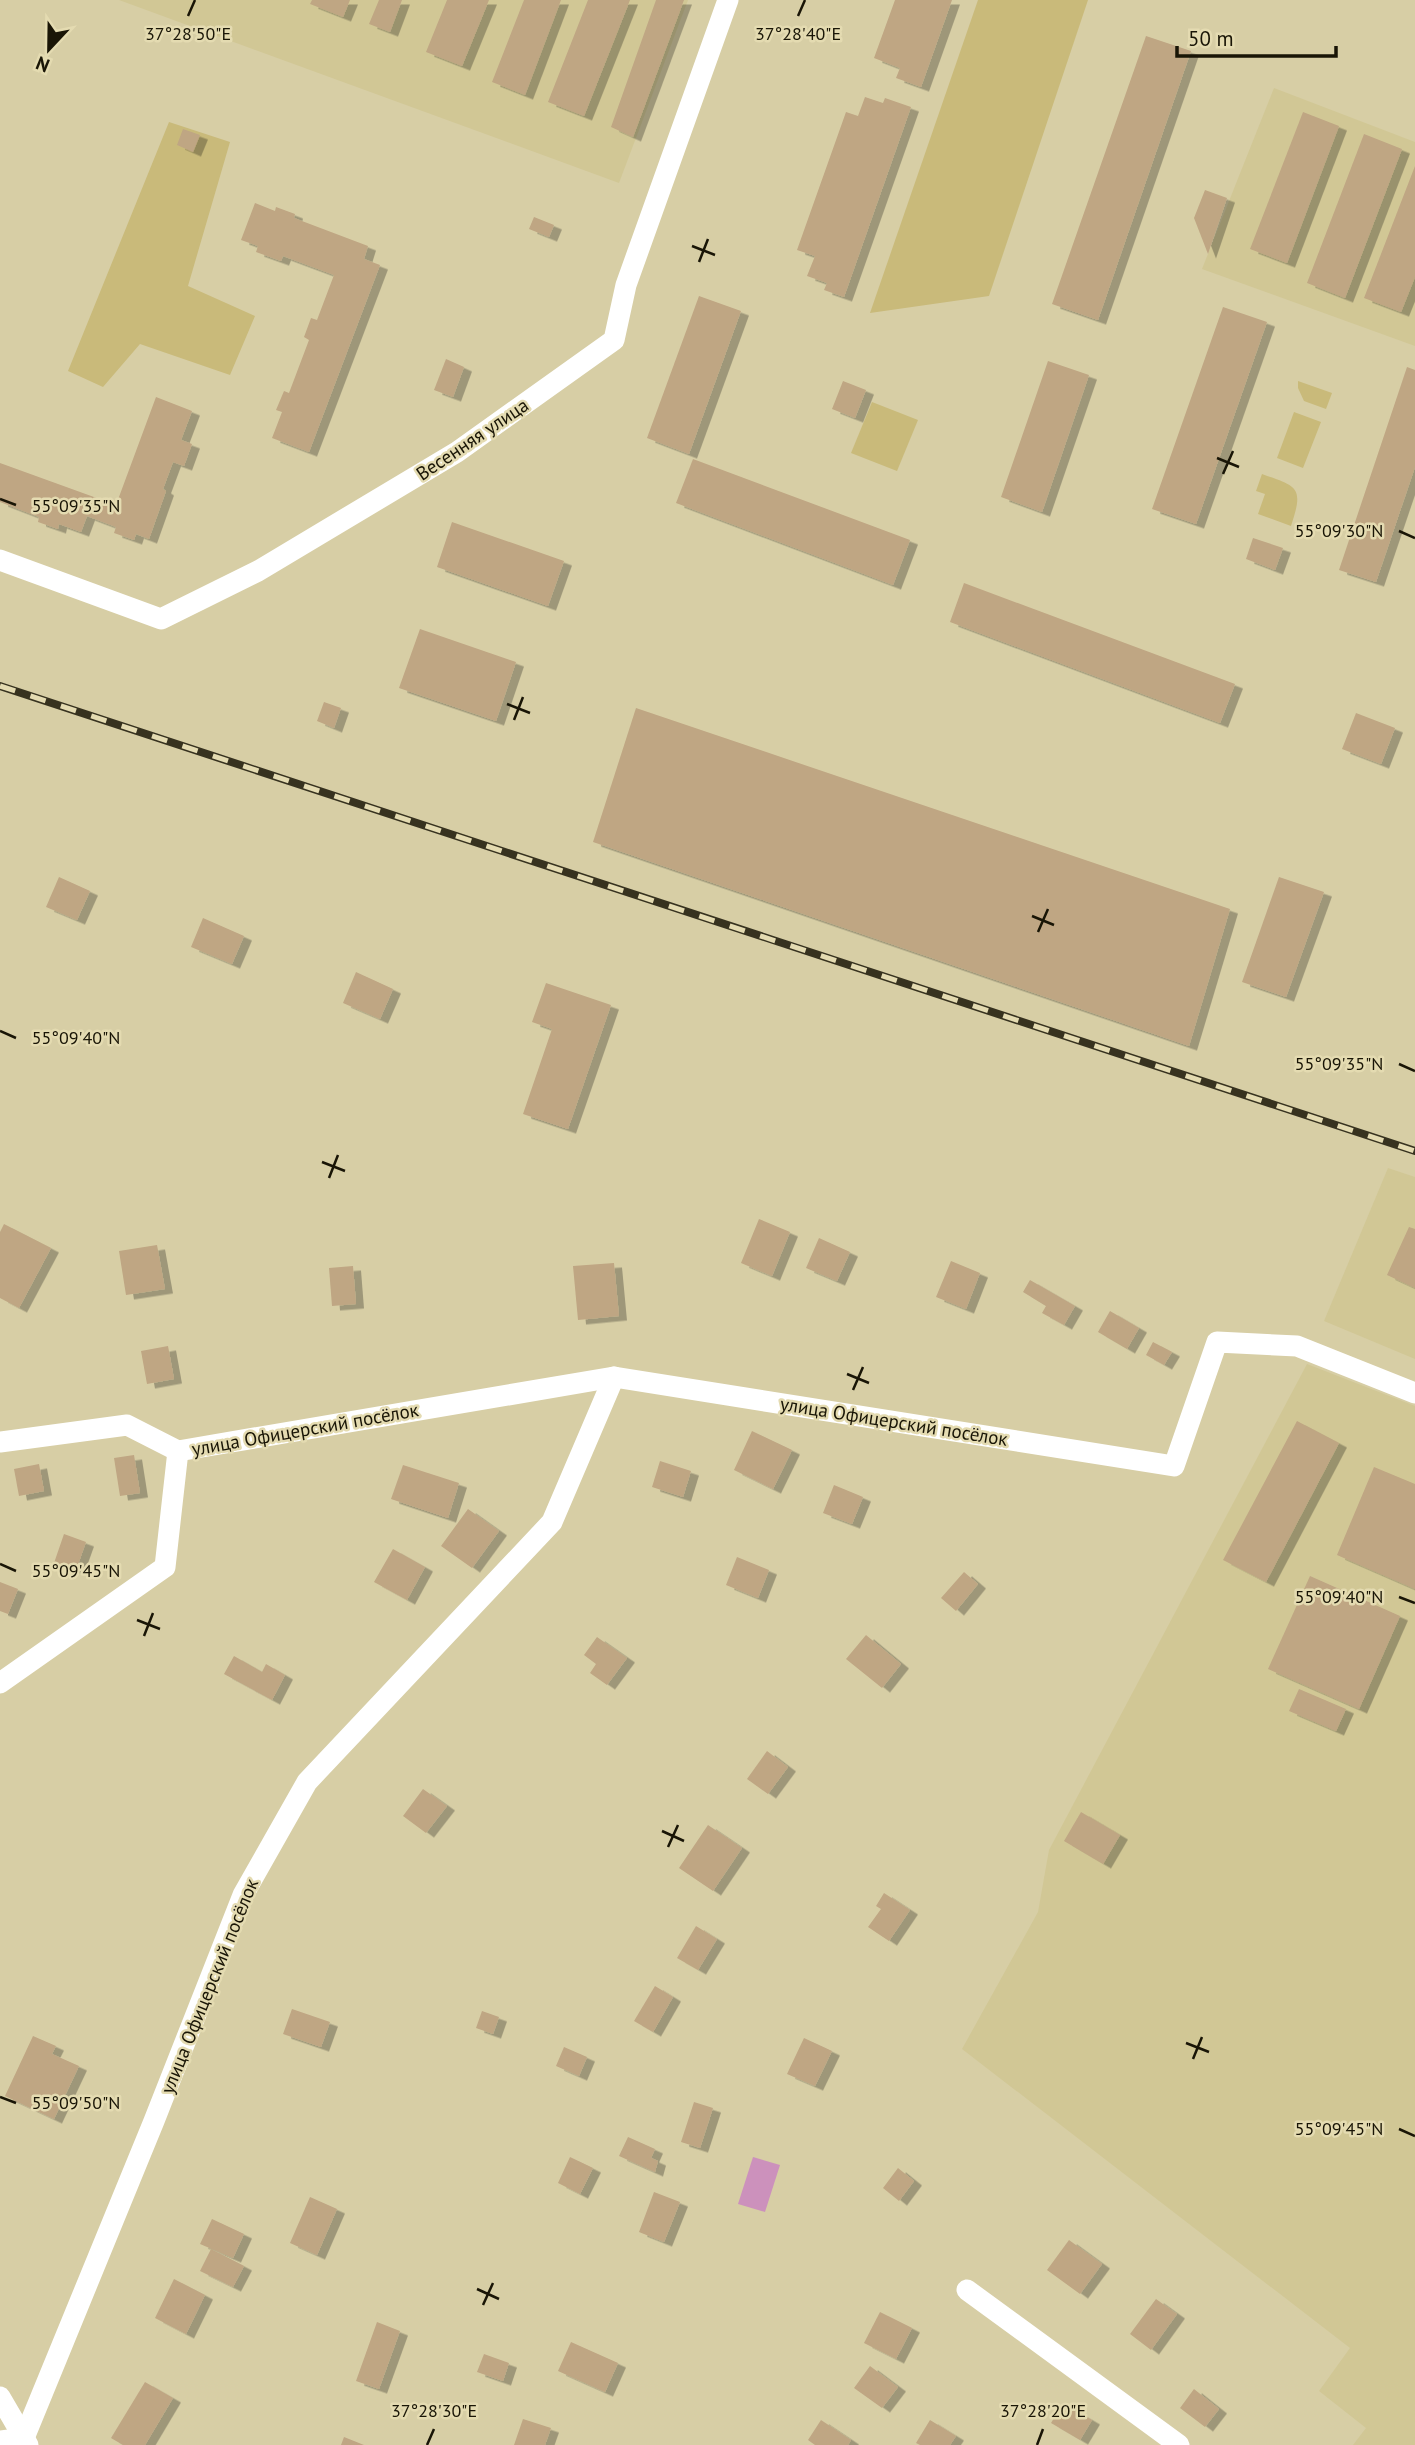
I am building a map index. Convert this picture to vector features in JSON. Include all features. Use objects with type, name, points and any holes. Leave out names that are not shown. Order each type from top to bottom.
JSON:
[{"type":"street","name":"Весенняя улица","points":[[0,560],[161,619],[258,572],[457,452],[614,340],[626,285],[728,0]]},
{"type":"street","name":"улица Офицерский посёлок","points":[[0,1442],[127,1425],[178,1451],[614,1377],[1174,1466],[1217,1342],[1297,1346],[1415,1393]]},
{"type":"street","name":"улица Офицерский посёлок","points":[[26,2442],[243,1895],[307,1782],[552,1522],[614,1377]]},
{"type":"street","points":[[0,1683],[165,1567],[178,1451]]},
{"type":"street","points":[[967,2290],[1179,2445]]},
{"type":"street","points":[[0,2397],[26,2442]]},
{"type":"street","points":[[0,2441],[26,2442]]},
{"type":"shaded area","points":[[119,0],[688,0],[619,183]]},
{"type":"shaded area","points":[[978,0],[1088,0],[989,296],[870,313]]},
{"type":"shaded area","points":[[1274,88],[1415,142],[1415,346],[1202,269]]},
{"type":"shaded area","points":[[169,122],[230,142],[188,286],[255,316],[230,375],[140,344],[103,387],[68,371]]},
{"type":"shaded area","points":[[1298,381],[1332,393],[1326,409],[1304,401]]},
{"type":"shaded area","points":[[872,402],[918,420],[897,471],[851,453]]},
{"type":"shaded area","points":[[1294,412],[1321,422],[1303,468],[1277,458]]},
{"type":"shaded area","points":[[1262,474],[1284,482],[1295,490],[1297,503],[1291,526],[1258,514],[1265,494],[1256,491]]},
{"type":"shaded area","points":[[1388,1168],[1415,1177],[1415,1359],[1324,1321]]},
{"type":"shaded area","points":[[1307,1364],[1415,1406],[1415,2445],[1353,2445],[1366,2428],[1319,2391],[1350,2348],[962,2049],[1038,1912],[1049,1850]]},
{"type":"shaded area","points":[[753,2157],[780,2165],[765,2212],[738,2204]]},
{"type":"building","points":[[312,0],[350,0],[343,17],[310,4]]},
{"type":"building","points":[[379,0],[402,0],[390,32],[369,24]]},
{"type":"building","points":[[447,0],[489,0],[462,66],[426,52]]},
{"type":"building","points":[[524,0],[561,0],[525,95],[492,82]]},
{"type":"building","points":[[588,0],[630,0],[584,116],[548,102]]},
{"type":"building","points":[[656,0],[684,0],[633,137],[611,127]]},
{"type":"building","points":[[895,0],[952,0],[921,87],[896,78],[900,68],[874,58]]},
{"type":"building","points":[[1146,36],[1191,51],[1098,320],[1052,304]]},
{"type":"building","points":[[865,97],[883,103],[885,98],[911,107],[844,297],[824,290],[827,283],[807,276],[815,256],[797,250],[846,112],[858,116]]},
{"type":"building","points":[[1303,112],[1339,126],[1287,263],[1250,249]]},
{"type":"building","points":[[183,129],[200,135],[193,152],[177,145]]},
{"type":"building","points":[[1364,134],[1402,149],[1345,298],[1307,283]]},
{"type":"building","points":[[1415,166],[1415,277],[1401,312],[1364,298]]},
{"type":"building","points":[[1205,190],[1227,198],[1208,254],[1194,218]]},
{"type":"building","points":[[255,203],[275,211],[276,207],[295,214],[294,218],[368,246],[364,259],[380,265],[309,452],[272,438],[282,412],[276,410],[284,391],[289,393],[309,340],[304,337],[311,318],[317,320],[334,275],[283,256],[281,261],[256,252],[258,246],[241,240]]},
{"type":"building","points":[[534,217],[554,225],[549,237],[529,229]]},
{"type":"building","points":[[699,296],[741,311],[689,454],[647,438]]},
{"type":"building","points":[[1223,307],[1267,322],[1196,524],[1152,509]]},
{"type":"building","points":[[446,359],[464,367],[453,397],[434,390]]},
{"type":"building","points":[[1048,361],[1089,375],[1042,512],[1001,497]]},
{"type":"building","points":[[1407,367],[1415,370],[1415,467],[1376,582],[1339,570]]},
{"type":"building","points":[[843,381],[866,390],[855,418],[832,409]]},
{"type":"building","points":[[156,397],[192,411],[181,440],[192,444],[184,466],[173,462],[149,539],[136,534],[134,540],[114,533],[116,527],[87,516],[81,532],[59,524],[58,529],[38,522],[39,517],[0,502],[0,463],[116,505]]},
{"type":"building","points":[[693,459],[910,540],[893,585],[676,503]]},
{"type":"building","points":[[452,522],[564,561],[548,606],[437,567]]},
{"type":"building","points":[[1253,538],[1283,548],[1275,570],[1246,559]]},
{"type":"building","points":[[964,583],[1235,684],[1220,723],[950,622]]},
{"type":"building","points":[[420,629],[516,662],[496,721],[399,688]]},
{"type":"building","points":[[324,702],[341,708],[334,728],[317,721]]},
{"type":"building","points":[[636,708],[1230,909],[1189,1046],[593,842]]},
{"type":"building","points":[[1356,713],[1395,728],[1381,764],[1342,749]]},
{"type":"building","points":[[59,877],[90,891],[77,920],[46,907]]},
{"type":"building","points":[[1279,877],[1324,892],[1286,997],[1242,982]]},
{"type":"building","points":[[203,918],[244,936],[232,964],[191,947]]},
{"type":"building","points":[[356,972],[393,989],[380,1019],[343,1003]]},
{"type":"building","points":[[546,983],[611,1005],[568,1129],[523,1114],[552,1029],[532,1022]]},
{"type":"building","points":[[759,1219],[790,1232],[772,1276],[741,1263]]},
{"type":"building","points":[[4,1224],[51,1248],[19,1308],[0,1298],[0,1232]]},
{"type":"building","points":[[1409,1227],[1415,1229],[1415,1288],[1387,1275]]},
{"type":"building","points":[[819,1238],[850,1252],[837,1281],[806,1268]]},
{"type":"building","points":[[157,1245],[165,1289],[126,1295],[119,1251]]},
{"type":"building","points":[[951,1261],[980,1273],[966,1309],[936,1297]]},
{"type":"building","points":[[614,1263],[619,1316],[578,1320],[573,1266]]},
{"type":"building","points":[[353,1266],[356,1304],[332,1306],[329,1268]]},
{"type":"building","points":[[1030,1280],[1075,1306],[1064,1325],[1042,1313],[1046,1306],[1023,1292]]},
{"type":"building","points":[[1110,1311],[1139,1328],[1127,1349],[1098,1332]]},
{"type":"building","points":[[1153,1342],[1172,1352],[1164,1365],[1146,1355]]},
{"type":"building","points":[[168,1346],[174,1379],[147,1384],[141,1351]]},
{"type":"building","points":[[1297,1421],[1339,1443],[1266,1582],[1223,1560]]},
{"type":"building","points":[[752,1431],[792,1450],[773,1489],[734,1470]]},
{"type":"building","points":[[134,1455],[140,1493],[120,1496],[114,1458]]},
{"type":"building","points":[[660,1461],[691,1471],[683,1497],[652,1487]]},
{"type":"building","points":[[39,1464],[44,1491],[19,1496],[14,1469]]},
{"type":"building","points":[[403,1465],[459,1483],[448,1518],[391,1499]]},
{"type":"building","points":[[1374,1467],[1415,1484],[1415,1589],[1337,1555]]},
{"type":"building","points":[[834,1485],[863,1497],[852,1524],[823,1513]]},
{"type":"building","points":[[468,1509],[499,1531],[472,1568],[441,1546]]},
{"type":"building","points":[[64,1534],[86,1542],[76,1570],[54,1563]]},
{"type":"building","points":[[393,1549],[425,1567],[407,1600],[374,1582]]},
{"type":"building","points":[[737,1557],[769,1570],[758,1598],[726,1585]]},
{"type":"building","points":[[964,1572],[978,1584],[956,1611],[941,1598]]},
{"type":"building","points":[[1310,1576],[1400,1616],[1359,1709],[1268,1669]]},
{"type":"building","points":[[0,1582],[18,1589],[8,1614],[0,1611]]},
{"type":"building","points":[[866,1635],[901,1664],[882,1688],[846,1659]]},
{"type":"building","points":[[597,1637],[627,1658],[607,1685],[590,1673],[596,1664],[584,1655]]},
{"type":"building","points":[[234,1656],[262,1672],[266,1664],[285,1675],[272,1700],[224,1674]]},
{"type":"building","points":[[1299,1689],[1346,1709],[1336,1731],[1289,1711]]},
{"type":"building","points":[[767,1751],[788,1767],[768,1794],[747,1779]]},
{"type":"building","points":[[423,1789],[447,1806],[426,1833],[403,1816]]},
{"type":"building","points":[[1081,1812],[1120,1835],[1103,1864],[1064,1841]]},
{"type":"building","points":[[708,1825],[742,1848],[713,1891],[679,1868]]},
{"type":"building","points":[[884,1893],[910,1910],[889,1941],[868,1927],[881,1909],[876,1906]]},
{"type":"building","points":[[696,1926],[717,1939],[698,1970],[677,1958]]},
{"type":"building","points":[[655,1986],[673,1997],[653,2032],[634,2021]]},
{"type":"building","points":[[292,2009],[330,2022],[321,2047],[283,2034]]},
{"type":"building","points":[[482,2011],[499,2017],[493,2034],[476,2028]]},
{"type":"building","points":[[33,2036],[56,2046],[52,2054],[79,2066],[54,2119],[5,2096]]},
{"type":"building","points":[[804,2038],[832,2051],[815,2086],[787,2074]]},
{"type":"building","points":[[564,2047],[587,2057],[579,2076],[556,2066]]},
{"type":"building","points":[[694,2102],[713,2108],[700,2148],[681,2142]]},
{"type":"building","points":[[628,2137],[655,2149],[651,2158],[658,2161],[655,2172],[619,2156]]},
{"type":"building","points":[[570,2157],[593,2168],[580,2194],[558,2183]]},
{"type":"building","points":[[898,2168],[914,2181],[899,2201],[883,2188]]},
{"type":"building","points":[[654,2192],[680,2202],[664,2242],[639,2232]]},
{"type":"building","points":[[310,2197],[337,2209],[317,2255],[290,2243]]},
{"type":"building","points":[[212,2219],[244,2234],[233,2258],[200,2244]]},
{"type":"building","points":[[1069,2240],[1102,2264],[1080,2294],[1047,2270]]},
{"type":"building","points":[[211,2249],[244,2266],[233,2287],[200,2271]]},
{"type":"building","points":[[174,2279],[205,2295],[186,2334],[155,2318]]},
{"type":"building","points":[[1156,2299],[1177,2314],[1151,2350],[1130,2334]]},
{"type":"building","points":[[880,2312],[912,2328],[896,2359],[864,2343]]},
{"type":"building","points":[[377,2322],[400,2331],[379,2389],[356,2381]]},
{"type":"building","points":[[571,2342],[618,2363],[605,2392],[558,2371]]},
{"type":"building","points":[[484,2354],[509,2363],[503,2381],[477,2372]]},
{"type":"building","points":[[870,2366],[898,2387],[882,2408],[854,2388]]},
{"type":"building","points":[[145,2382],[173,2398],[145,2445],[123,2445],[111,2438]]},
{"type":"building","points":[[1194,2389],[1219,2409],[1205,2427],[1180,2408]]},
{"type":"building","points":[[1063,2403],[1092,2420],[1080,2440],[1051,2423]]},
{"type":"building","points":[[523,2419],[551,2428],[545,2445],[514,2445]]},
{"type":"building","points":[[821,2420],[851,2440],[848,2445],[815,2445],[808,2440]]},
{"type":"building","points":[[930,2420],[956,2436],[950,2445],[916,2443]]},
{"type":"building","points":[[344,2437],[364,2445],[341,2445]]},
{"type":"railway","points":[[0,686],[1415,1151]]}]
